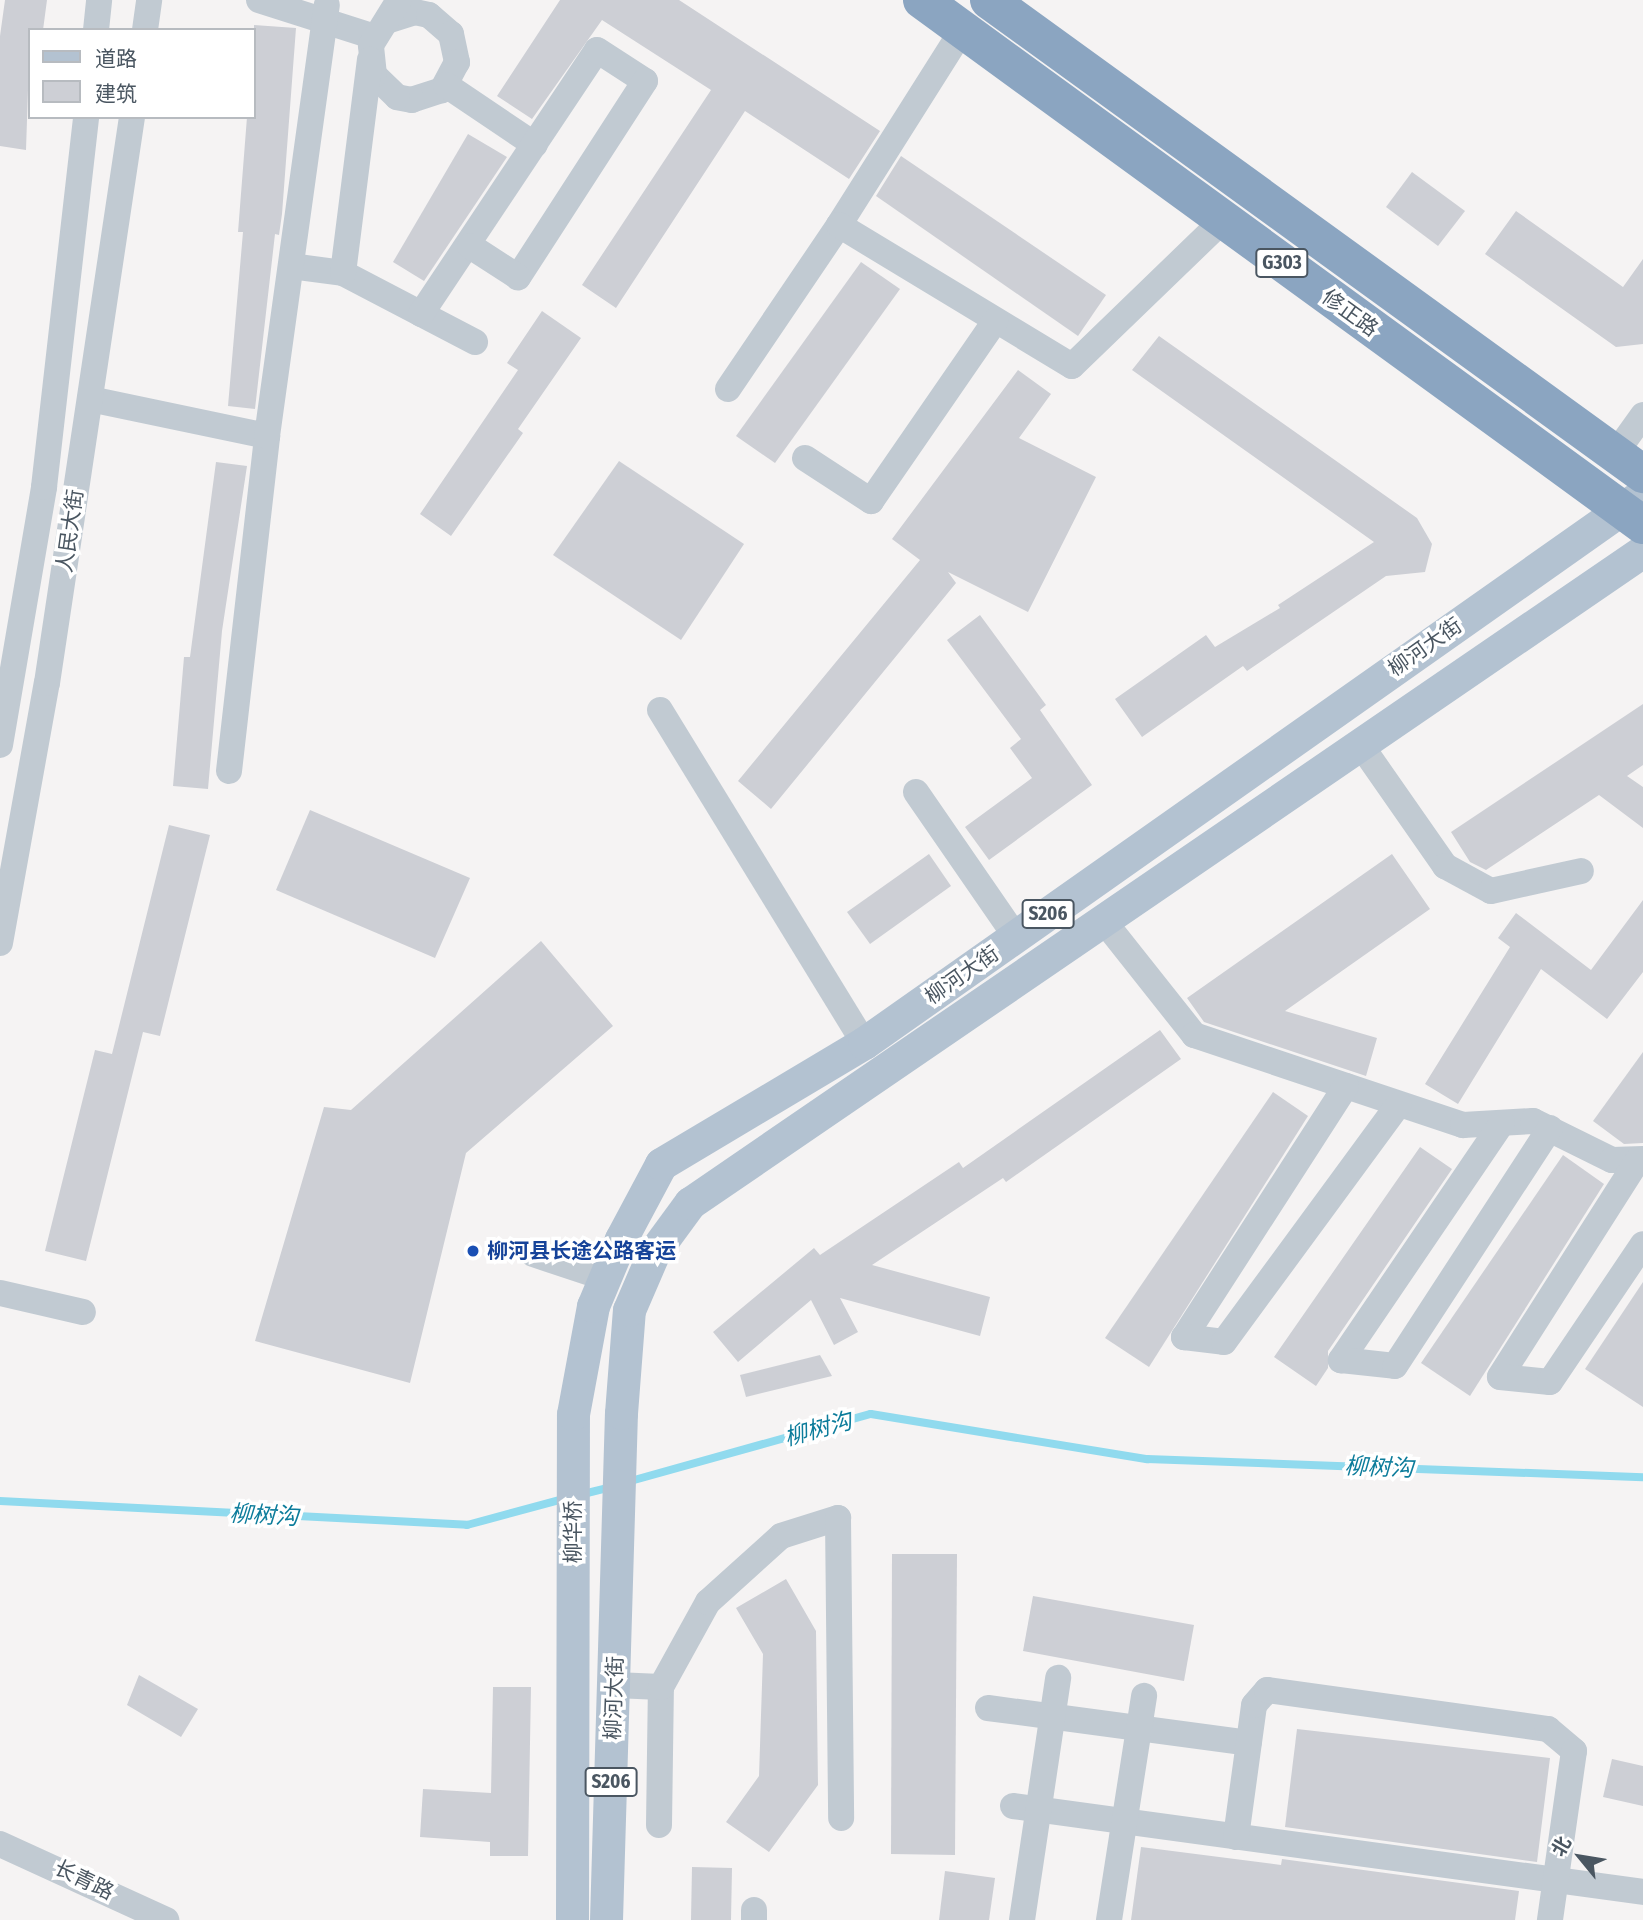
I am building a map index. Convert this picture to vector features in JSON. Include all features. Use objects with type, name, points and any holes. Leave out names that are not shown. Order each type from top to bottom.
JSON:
[{"type":"highway","name":"修正路","points":[[922,0],[1223,220],[1635,509]]},
{"type":"highway","name":"修正路","points":[[989,0],[1629,464]]},
{"type":"main road","name":"柳河大街","points":[[573,1414],[593,1306],[661,1164],[864,1043],[1635,509]]},
{"type":"main road","name":"柳河大街","points":[[607,1920],[621,1413],[629,1310],[654,1252],[690,1203],[1643,551]]},
{"type":"main road","name":"柳华桥","points":[[573,1414],[573,1651]]},
{"type":"main road","name":"柳河大街","points":[[572,1920],[573,1651]]},
{"type":"street","points":[[96,28],[99,0]]},
{"type":"street","points":[[145,28],[149,0]]},
{"type":"street","points":[[259,0],[326,13],[383,29],[415,12],[442,23],[457,47],[457,62],[446,85],[428,97],[397,97],[374,75],[383,29]]},
{"type":"street","points":[[229,771],[267,436],[326,13]]},
{"type":"street","points":[[343,273],[383,29]]},
{"type":"street","points":[[728,389],[839,225],[963,29]]},
{"type":"street","points":[[421,314],[470,246],[597,50],[645,81],[518,277],[470,246]]},
{"type":"street","points":[[446,85],[534,145]]},
{"type":"street","name":"人民大街","points":[[0,745],[6,687],[44,487],[86,119]]},
{"type":"street","name":"人民大街","points":[[0,943],[47,683],[132,119]]},
{"type":"street","points":[[839,225],[1072,366],[1223,220]]},
{"type":"street","points":[[291,266],[343,273],[475,342]]},
{"type":"street","points":[[806,458],[871,501],[995,321]]},
{"type":"street","points":[[90,399],[267,436]]},
{"type":"street","points":[[1629,464],[1643,415]]},
{"type":"street","points":[[660,710],[864,1043]]},
{"type":"street","points":[[1360,744],[1445,866],[1491,891],[1581,871]]},
{"type":"street","points":[[916,792],[1016,937]]},
{"type":"street","points":[[1103,920],[1194,1035],[1463,1125],[1533,1121],[1612,1160],[1641,1160]]},
{"type":"street","points":[[1346,1086],[1184,1337],[1224,1342],[1399,1104]]},
{"type":"street","points":[[1502,1123],[1341,1360],[1395,1366],[1550,1128]]},
{"type":"street","points":[[1641,1160],[1500,1377],[1550,1381],[1643,1244]]},
{"type":"street","points":[[533,1254],[605,1278]]},
{"type":"street","points":[[0,1293],[83,1312]]},
{"type":"street","points":[[659,1825],[661,1687],[708,1602],[781,1536],[838,1518],[841,1818]]},
{"type":"street","points":[[1022,1920],[1026,1808],[1052,1717],[1058,1678]]},
{"type":"street","points":[[615,1685],[661,1687]]},
{"type":"street","points":[[1236,1837],[1254,1705],[1266,1690],[1548,1729],[1574,1751],[1550,1920]]},
{"type":"street","points":[[1109,1920],[1144,1696]]},
{"type":"street","points":[[988,1708],[1249,1743]]},
{"type":"street","points":[[1026,1808],[1643,1892]]},
{"type":"street","name":"长青路","points":[[0,1844],[166,1920]]},
{"type":"building","points":[[5,0],[47,0],[43,28],[28,28],[26,150],[0,146],[0,36]]},
{"type":"building","points":[[560,0],[679,0],[880,131],[849,179],[745,111],[616,308],[582,285],[711,90],[602,20],[532,119],[497,96]]},
{"type":"building","points":[[254,25],[296,28],[282,214],[279,235],[275,234],[255,409],[228,406],[243,232],[238,232],[247,119],[256,119]]},
{"type":"building","points":[[468,134],[507,157],[424,281],[393,262]]},
{"type":"building","points":[[901,156],[1106,295],[1078,336],[876,196]]},
{"type":"building","points":[[1412,172],[1465,211],[1438,246],[1386,207]]},
{"type":"building","points":[[1516,211],[1623,287],[1643,259],[1643,344],[1616,347],[1485,254]]},
{"type":"building","points":[[861,262],[900,289],[775,463],[736,436]]},
{"type":"building","points":[[542,311],[581,338],[518,429],[523,433],[451,536],[420,514],[518,370],[507,363]]},
{"type":"building","points":[[1159,336],[1417,518],[1432,544],[1425,572],[1386,576],[1247,671],[1243,666],[1142,737],[1115,699],[1206,635],[1215,647],[1280,608],[1278,605],[1374,542],[1132,370]]},
{"type":"building","points":[[1018,370],[1051,394],[1019,438],[1096,477],[1028,612],[948,572],[956,583],[771,809],[738,781],[920,560],[892,539]]},
{"type":"building","points":[[619,461],[744,544],[681,640],[553,555]]},
{"type":"building","points":[[216,462],[247,466],[222,631],[208,789],[173,786],[184,657],[190,657]]},
{"type":"building","points":[[980,615],[1046,705],[1040,710],[1092,785],[989,860],[965,827],[1032,778],[1010,748],[1021,739],[947,640]]},
{"type":"building","points":[[1643,704],[1643,765],[1627,776],[1643,787],[1643,828],[1599,795],[1486,870],[1470,862],[1451,832]]},
{"type":"building","points":[[310,810],[470,878],[435,958],[276,890]]},
{"type":"building","points":[[169,825],[210,835],[160,1036],[143,1032],[86,1261],[45,1251],[95,1050],[112,1054]]},
{"type":"building","points":[[929,854],[951,886],[870,944],[847,912]]},
{"type":"building","points":[[1392,854],[1430,909],[1285,1011],[1377,1038],[1366,1076],[1204,1022],[1187,998]]},
{"type":"building","points":[[1643,900],[1643,972],[1607,1019],[1541,969],[1458,1104],[1425,1084],[1510,947],[1498,938],[1516,913],[1591,970]]},
{"type":"building","points":[[541,941],[613,1026],[466,1153],[410,1383],[255,1341],[324,1107],[351,1110]]},
{"type":"building","points":[[1160,1030],[1181,1059],[1006,1182],[1003,1178],[872,1265],[990,1297],[980,1336],[840,1298],[858,1332],[834,1345],[811,1300],[738,1362],[713,1332],[814,1248],[820,1255],[959,1162],[963,1168]]},
{"type":"building","points":[[1643,1052],[1643,1143],[1624,1144],[1593,1121]]},
{"type":"building","points":[[1273,1092],[1308,1116],[1149,1367],[1105,1338]]},
{"type":"building","points":[[1420,1147],[1452,1169],[1328,1351],[1328,1368],[1316,1386],[1274,1357]]},
{"type":"building","points":[[1563,1155],[1604,1184],[1470,1396],[1421,1363]]},
{"type":"building","points":[[1643,1282],[1643,1407],[1585,1369]]},
{"type":"building","points":[[820,1355],[832,1376],[746,1397],[740,1375]]},
{"type":"building","points":[[892,1554],[957,1554],[955,1855],[891,1854]]},
{"type":"building","points":[[786,1579],[816,1631],[818,1785],[769,1852],[726,1822],[759,1776],[763,1654],[736,1608]]},
{"type":"building","points":[[1033,1596],[1194,1625],[1184,1681],[1023,1651]]},
{"type":"building","points":[[139,1675],[198,1709],[181,1737],[127,1705]]},
{"type":"building","points":[[493,1687],[531,1687],[528,1856],[490,1856],[490,1842],[420,1837],[423,1789],[491,1793]]},
{"type":"building","points":[[1297,1729],[1550,1758],[1537,1862],[1285,1827]]},
{"type":"building","points":[[1612,1759],[1643,1766],[1643,1806],[1603,1797]]},
{"type":"building","points":[[1141,1847],[1281,1865],[1282,1859],[1519,1891],[1515,1920],[1131,1920]]},
{"type":"building","points":[[692,1867],[732,1868],[731,1920],[691,1920]]},
{"type":"building","points":[[945,1871],[995,1878],[989,1920],[939,1920]]},
{"type":"waterway","name":"柳树沟","points":[[627,1482],[871,1414],[1147,1459],[1643,1477]]},
{"type":"waterway","name":"柳树沟","points":[[579,1495],[611,1487]]},
{"type":"waterway","name":"柳树沟","points":[[0,1501],[467,1525],[567,1498]]},
{"type":"place","name":"柳河县长途公路客运","points":[[473,1251]]}]
